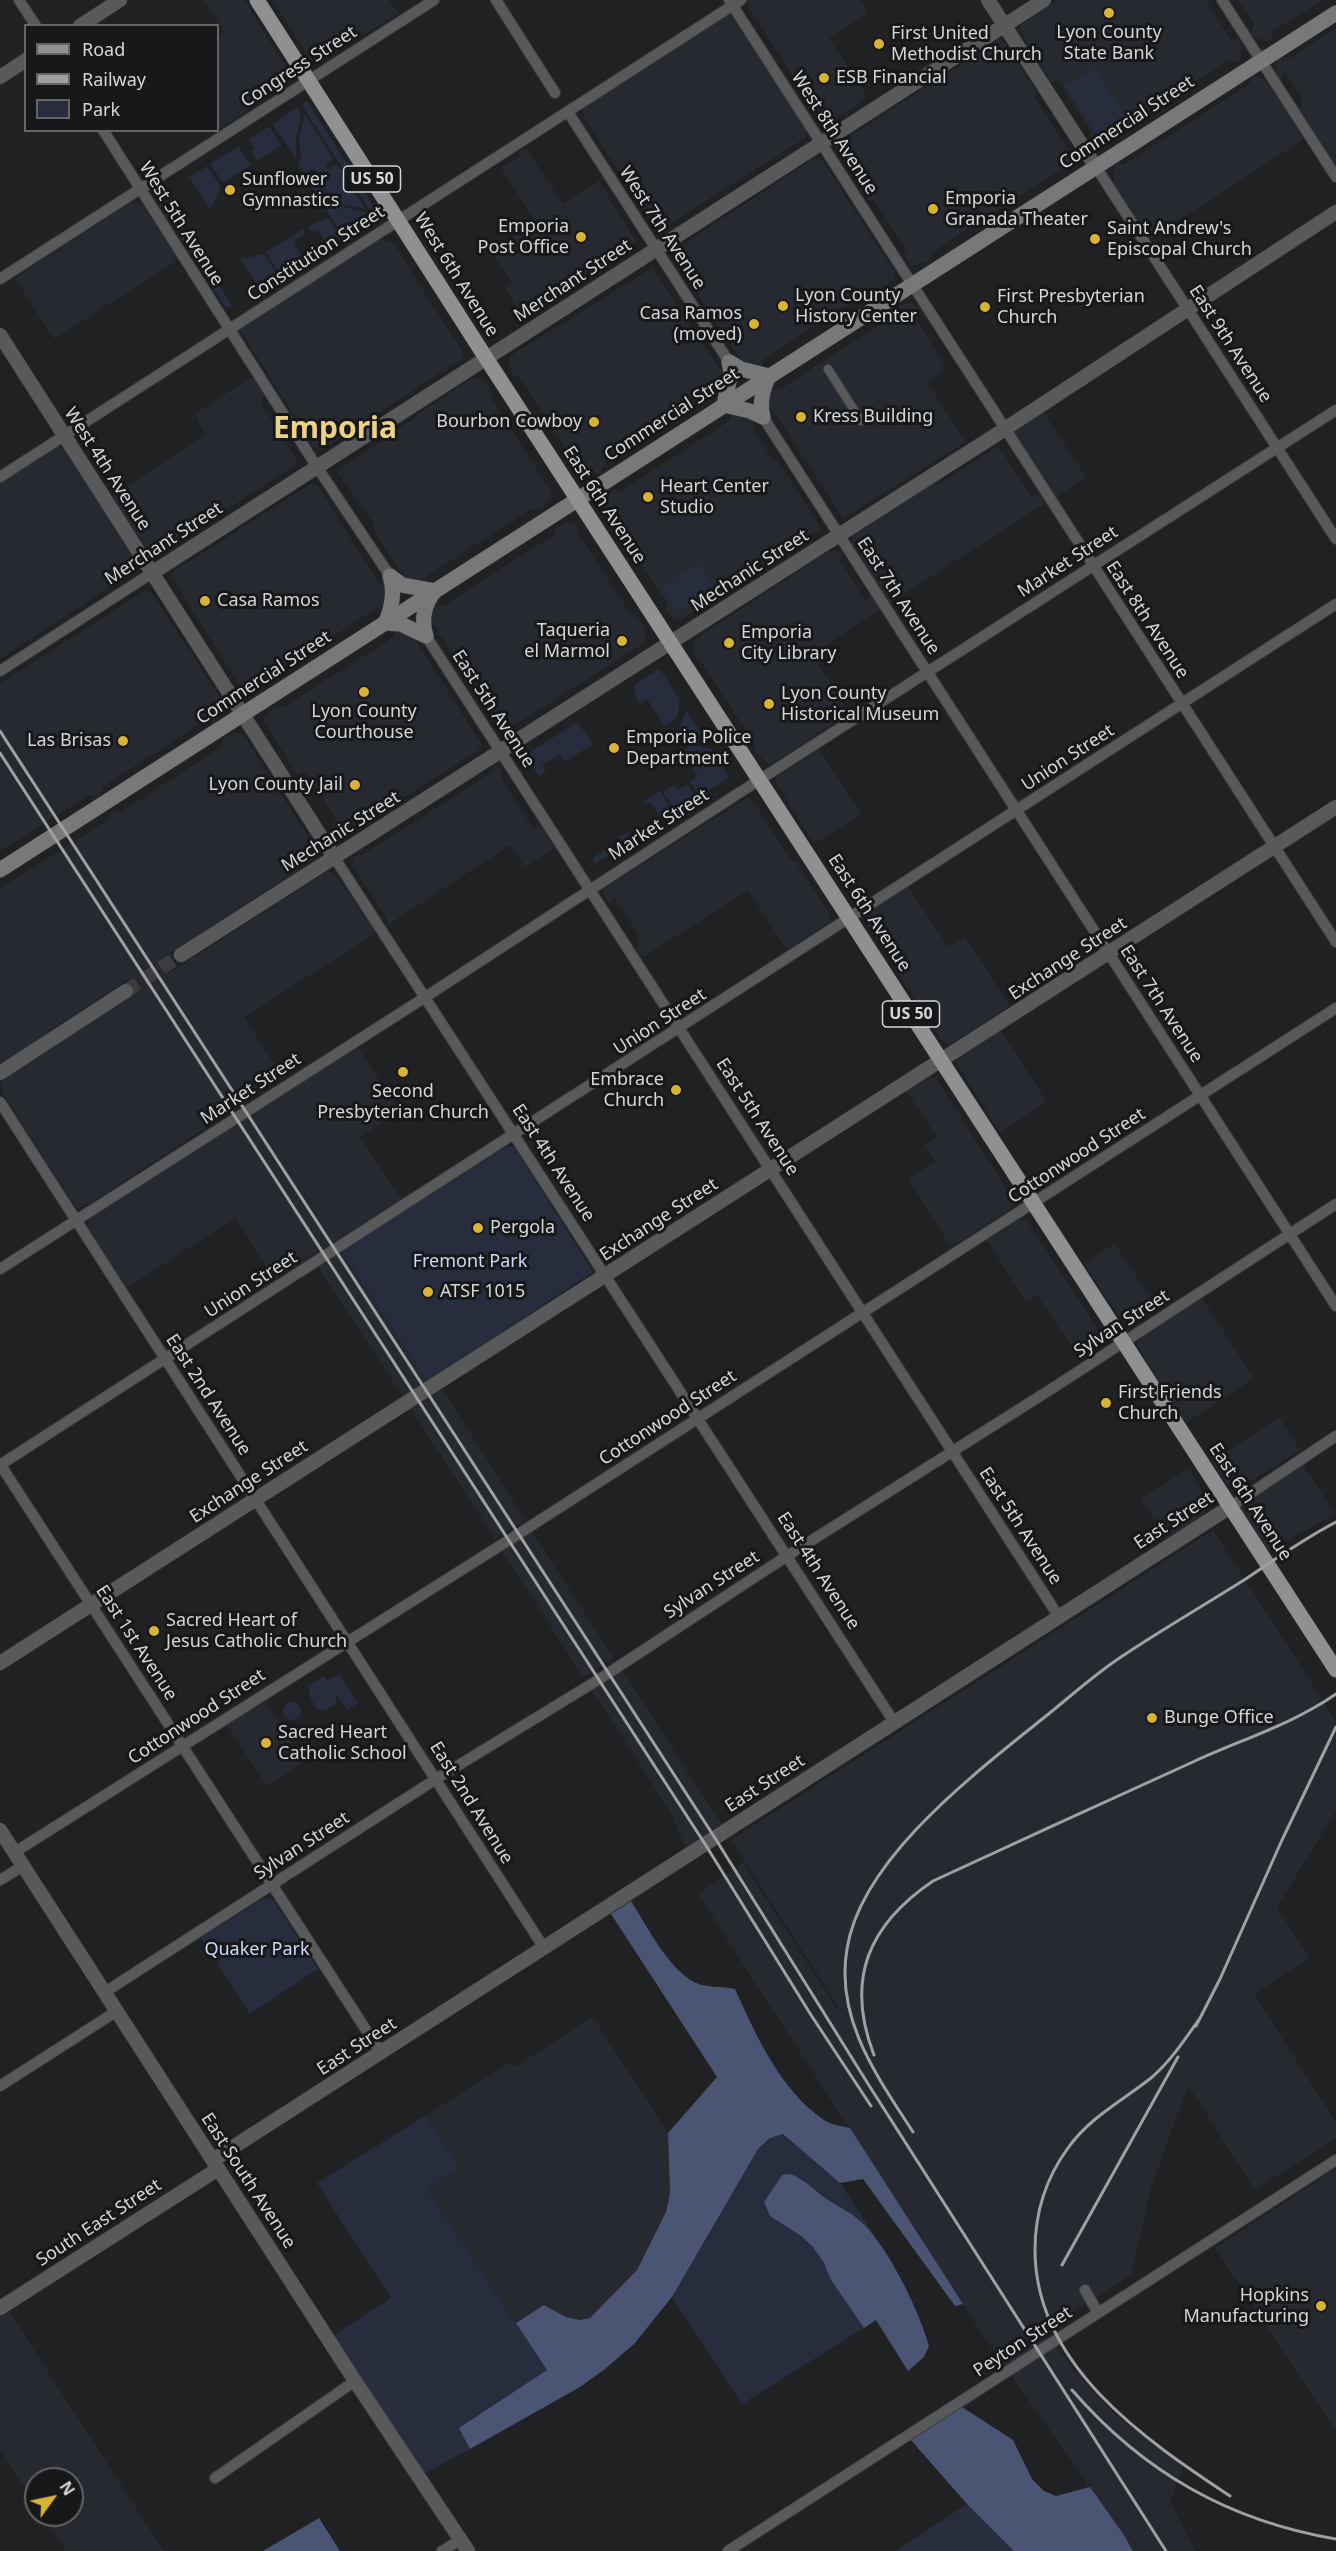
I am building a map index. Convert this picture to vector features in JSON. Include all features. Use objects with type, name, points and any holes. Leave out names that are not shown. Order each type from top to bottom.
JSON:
[{"type":"main road","name":"West 6th Avenue","points":[[257,0],[486,358]]},
{"type":"main road","name":"Commercial Street","points":[[0,870],[1336,12]]},
{"type":"main road","name":"East 6th Avenue","points":[[486,358],[1336,1670]]},
{"type":"main road","points":[[729,362],[741,369],[769,376],[764,385],[761,409],[763,417]]},
{"type":"main road","points":[[729,362],[730,376],[724,405],[750,411],[763,417]]},
{"type":"main road","points":[[390,576],[402,585],[435,591],[426,605],[424,627],[426,636]]},
{"type":"main road","points":[[390,576],[393,591],[385,623],[400,624],[426,636]]},
{"type":"street","points":[[19,0],[35,24]]},
{"type":"street","points":[[83,24],[120,0]]},
{"type":"street","name":"Congress Street","points":[[0,279],[434,0]]},
{"type":"street","points":[[496,0],[555,93]]},
{"type":"street","points":[[988,0],[1095,167]]},
{"type":"street","name":"Merchant Street","points":[[0,671],[1044,0]]},
{"type":"street","points":[[1222,0],[1336,177]]},
{"type":"street","name":"Constitution Street","points":[[0,477],[568,112],[734,2]]},
{"type":"street","name":"West 8th Avenue","points":[[734,2],[912,285]]},
{"type":"street","points":[[0,77],[24,61]]},
{"type":"street","name":"West 7th Avenue","points":[[568,112],[729,362]]},
{"type":"street","name":"West 5th Avenue","points":[[104,132],[317,467],[390,576]]},
{"type":"street","name":"East 9th Avenue","points":[[1095,167],[1336,539]]},
{"type":"street","name":"Mechanic Street","points":[[182,955],[1004,429],[1336,212]]},
{"type":"street","name":"East 8th Avenue","points":[[912,285],[1336,942]]},
{"type":"street","name":"West 4th Avenue","points":[[0,335],[243,714]]},
{"type":"street","points":[[828,369],[861,421]]},
{"type":"street","name":"Market Street","points":[[0,1269],[425,998],[589,889],[1336,410]]},
{"type":"street","name":"East 7th Avenue","points":[[763,417],[1336,1306]]},
{"type":"street","name":"Union Street","points":[[0,1464],[513,1136],[1336,604]]},
{"type":"street","name":"East 5th Avenue","points":[[426,636],[1059,1617]]},
{"type":"street","name":"East 4th Avenue","points":[[243,714],[513,1136],[894,1722]]},
{"type":"street","name":"Exchange Street","points":[[0,1663],[1336,807]]},
{"type":"street","points":[[0,1073],[126,991]]},
{"type":"street","name":"Cottonwood Street","points":[[15,1852],[863,1313],[1336,1008]]},
{"type":"street","name":"East 2nd Avenue","points":[[0,1102],[544,1948]]},
{"type":"street","name":"Sylvan Street","points":[[105,1992],[436,1779],[598,1680],[1336,1204]]},
{"type":"street","name":"East Street","points":[[216,2165],[381,2053],[1230,1507],[1336,1436]]},
{"type":"street","name":"East 1st Avenue","points":[[0,1464],[381,2053]]},
{"type":"street","name":"East South Avenue","points":[[0,1830],[355,2381],[464,2545]]},
{"type":"street","points":[[0,1880],[23,1866]]},
{"type":"street","points":[[0,2086],[117,2011]]},
{"type":"street","name":"Peyton Street","points":[[728,2551],[1336,2160]]},
{"type":"street","name":"South East Street","points":[[0,2308],[216,2165]]},
{"type":"street","points":[[1085,2290],[1098,2313]]},
{"type":"street","points":[[215,2478],[355,2381]]},
{"type":"street","points":[[442,2551],[464,2545]]},
{"type":"shaded area","points":[[203,0],[244,0],[290,77],[285,86],[219,129],[219,36],[224,32]]},
{"type":"shaded area","points":[[272,0],[389,0],[398,13],[318,64],[310,60]]},
{"type":"shaded area","points":[[748,0],[860,0],[868,12],[829,38],[866,94],[859,104],[824,124],[748,6]]},
{"type":"shaded area","points":[[1058,0],[1206,0],[1231,40],[1238,39],[1241,43],[1240,60],[1236,62],[1228,60],[1111,137],[1106,146],[1092,144],[1089,140],[1091,131],[1059,81],[1051,82],[1019,30],[1021,25]]},
{"type":"shaded area","points":[[1239,0],[1322,0],[1273,31],[1271,40],[1268,42],[1253,37],[1251,34],[1254,24]]},
{"type":"shaded area","points":[[729,15],[733,17],[805,128],[805,138],[659,231],[584,117],[583,109],[586,104]]},
{"type":"shaded area","points":[[1336,28],[1336,166],[1300,110],[1302,99],[1286,73],[1283,73],[1280,79],[1276,72],[1278,58],[1282,56],[1290,58]]},
{"type":"shaded area","points":[[1000,39],[1005,43],[1036,91],[1034,97],[1070,152],[1074,150],[1076,153],[1075,166],[1071,169],[1064,167],[934,251],[928,262],[912,266],[903,255],[906,249],[874,200],[868,200],[860,188],[862,181],[843,151],[836,152],[836,145]]},
{"type":"shaded area","points":[[1253,76],[1261,77],[1267,82],[1304,139],[1150,239],[1113,183],[1115,164],[1125,164],[1249,84]]},
{"type":"shaded area","points":[[526,148],[563,204],[599,181],[636,242],[631,248],[523,317],[505,288],[512,283],[491,250],[536,222],[501,168],[521,156],[519,152]]},
{"type":"shaded area","points":[[814,158],[820,158],[823,161],[894,271],[895,276],[882,291],[870,290],[763,359],[761,367],[742,362],[673,256],[673,251]]},
{"type":"shaded area","points":[[136,202],[143,206],[178,260],[54,339],[15,278],[128,204]]},
{"type":"shaded area","points":[[380,239],[393,243],[463,353],[463,358],[324,449],[319,450],[313,446],[240,330],[253,318]]},
{"type":"shaded area","points":[[652,268],[719,368],[725,369],[722,393],[714,392],[607,461],[600,472],[587,476],[581,473],[521,379],[513,375],[508,363],[510,356]]},
{"type":"shaded area","points":[[911,302],[921,313],[917,321],[947,369],[927,382],[966,442],[843,518],[772,409],[766,409],[770,388],[779,390],[889,319],[894,308]]},
{"type":"shaded area","points":[[252,377],[264,395],[261,403],[297,464],[159,554],[151,555],[112,496],[206,435],[194,414]]},
{"type":"shaded area","points":[[478,378],[487,383],[492,391],[491,398],[551,491],[552,497],[541,510],[530,509],[426,577],[423,586],[405,579],[374,531],[373,523],[337,471],[412,420],[420,412],[471,379]]},
{"type":"shaded area","points":[[1042,410],[1086,477],[1056,497],[1014,433]]},
{"type":"shaded area","points":[[733,412],[755,420],[753,429],[773,460],[779,463],[820,529],[682,619],[676,620],[665,610],[667,603],[603,508],[603,501],[614,489],[620,492],[729,421]]},
{"type":"shaded area","points":[[57,446],[65,448],[137,562],[138,568],[0,659],[0,483]]},
{"type":"shaded area","points":[[997,447],[1031,497],[1033,498],[1038,492],[1045,503],[890,603],[853,544],[851,539],[854,531],[929,482],[937,485]]},
{"type":"shaded area","points":[[312,483],[318,486],[380,585],[387,581],[385,609],[377,608],[274,674],[270,684],[264,684],[250,693],[244,692],[171,576],[173,572]]},
{"type":"shaded area","points":[[567,522],[577,526],[579,535],[632,616],[638,618],[645,628],[646,642],[505,731],[499,728],[432,622],[429,623],[433,605],[444,606],[555,534],[555,528]]},
{"type":"shaded area","points":[[834,550],[843,553],[840,562],[867,603],[871,594],[880,609],[812,654],[849,713],[768,764],[755,752],[754,743],[703,664],[696,659],[693,644],[696,639],[827,552]]},
{"type":"shaded area","points":[[146,590],[152,594],[224,703],[224,712],[214,723],[204,721],[104,786],[100,796],[89,795],[0,851],[0,684]]},
{"type":"shaded area","points":[[396,629],[414,638],[482,745],[478,751],[340,837],[331,828],[336,819],[306,772],[296,774],[263,719],[273,707],[284,707],[394,637]]},
{"type":"shaded area","points":[[240,733],[246,739],[319,854],[315,859],[161,959],[169,973],[328,871],[336,875],[376,933],[244,1017],[283,1078],[84,1207],[76,1207],[3,1094],[1,1083],[6,1077],[141,990],[132,977],[47,1032],[48,1035],[0,1066],[0,889],[107,821],[112,811],[121,812],[221,747],[224,738]]},
{"type":"shaded area","points":[[819,750],[861,814],[814,844],[775,781],[778,776]]},
{"type":"shaded area","points":[[496,766],[502,771],[501,778],[533,828],[541,827],[554,848],[525,867],[510,845],[388,925],[386,917],[352,865],[354,857],[358,854],[362,855],[491,773],[492,768]]},
{"type":"shaded area","points":[[748,797],[753,801],[791,861],[796,862],[830,915],[830,921],[787,950],[748,890],[642,958],[636,949],[640,937],[614,897],[608,904],[602,890]]},
{"type":"shaded area","points":[[908,887],[948,947],[965,937],[1010,1006],[949,1045],[941,1040],[866,923],[868,913]]},
{"type":"shaded area","points":[[1000,1029],[1047,1102],[999,1132],[956,1062],[961,1055]]},
{"type":"shaded area","points":[[357,1046],[399,1111],[360,1137],[401,1199],[275,1279],[235,1218],[127,1288],[87,1226],[90,1218]]},
{"type":"shaded area","points":[[930,1077],[937,1080],[1013,1199],[1009,1210],[951,1247],[908,1179],[935,1161],[925,1145],[937,1137],[906,1091]]},
{"type":"shaded area","points":[[1017,1221],[1028,1222],[1102,1336],[1100,1347],[1080,1359],[1037,1295],[1026,1302],[987,1240]]},
{"type":"shaded area","points":[[1115,1244],[1158,1309],[1131,1326],[1124,1324],[1084,1263]]},
{"type":"shaded area","points":[[342,1251],[427,1381],[403,1397],[318,1267]]},
{"type":"shaded area","points":[[1202,1298],[1254,1378],[1186,1423],[1138,1347],[1138,1342],[1143,1335]]},
{"type":"shaded area","points":[[442,1388],[525,1520],[495,1539],[410,1408]]},
{"type":"shaded area","points":[[1279,1417],[1300,1450],[1241,1487],[1235,1490],[1230,1488],[1212,1462]]},
{"type":"shaded area","points":[[1302,1463],[1335,1514],[1268,1551],[1241,1509],[1241,1504]]},
{"type":"shaded area","points":[[1188,1469],[1209,1506],[1203,1516],[1167,1539],[1141,1499]]},
{"type":"shaded area","points":[[1213,1530],[1336,1721],[1336,1811],[1277,1907],[1309,1958],[1254,1994],[1336,2123],[1336,2138],[1255,2190],[1188,2085],[1151,2188],[1131,2275],[1044,2330],[1071,2366],[1113,2413],[1184,2467],[1170,2501],[1195,2551],[1133,2551],[984,2337],[698,1894],[743,1863],[840,2014],[836,2003],[731,1840]]},
{"type":"shaded area","points":[[532,1532],[614,1658],[583,1677],[502,1551]]},
{"type":"shaded area","points":[[622,1669],[721,1824],[686,1849],[670,1811],[591,1689]]},
{"type":"shaded area","name":"Sacred Heart Catholic School","points":[[265,1701],[304,1762],[267,1786],[227,1725]]},
{"type":"shaded area","points":[[631,1901],[658,1945],[684,1975],[698,1984],[735,1989],[771,2060],[794,2093],[808,2108],[824,2120],[850,2128],[963,2304],[955,2306],[863,2179],[840,2183],[783,2134],[770,2138],[758,2149],[672,2297],[634,2344],[580,2387],[470,2449],[459,2428],[547,2370],[516,2323],[544,2305],[566,2317],[579,2320],[590,2318],[637,2270],[666,2212],[670,2193],[668,2133],[717,2077],[611,1914]]},
{"type":"shaded area","points":[[593,2017],[668,2133],[670,2193],[666,2212],[637,2270],[590,2318],[579,2320],[566,2317],[544,2305],[516,2323],[427,2189],[458,2168],[425,2116],[511,2062],[515,2067]]},
{"type":"shaded area","points":[[1336,2169],[1336,2431],[1215,2248]]},
{"type":"shaded area","points":[[790,2174],[804,2181],[859,2220],[891,2261],[910,2297],[929,2346],[924,2357],[908,2371],[876,2320],[864,2328],[831,2280],[824,2263],[813,2247],[801,2236],[770,2216],[764,2202],[782,2175]]},
{"type":"shaded area","points":[[9,2311],[164,2551],[66,2551],[50,2527],[84,2527],[84,2467],[24,2467],[24,2486],[0,2449],[0,2316]]},
{"type":"shaded area","points":[[962,2407],[1013,2440],[1032,2479],[1044,2491],[1056,2496],[1090,2487],[1133,2551],[1014,2551],[967,2504],[910,2439]]},
{"type":"shaded area","points":[[319,2518],[340,2551],[263,2551]]},
{"type":"green space","points":[[1095,68],[1127,118],[1098,137],[1065,87]]},
{"type":"green space","points":[[307,101],[374,206],[375,212],[372,214],[302,105]]},
{"type":"green space","points":[[298,107],[301,117],[296,139],[296,159],[272,124]]},
{"type":"green space","points":[[305,114],[333,159],[328,162],[326,168],[329,169],[337,164],[365,209],[342,204],[326,195],[317,194],[310,184],[318,180],[318,171],[311,169],[305,176],[298,164],[301,156],[299,139]]},
{"type":"green space","points":[[269,126],[281,146],[257,161],[251,152],[255,148],[249,139]]},
{"type":"green space","points":[[238,146],[251,165],[223,183],[210,164]]},
{"type":"green space","points":[[207,166],[221,187],[210,209],[190,178],[182,182]]},
{"type":"green space","points":[[161,195],[232,305],[226,308],[155,199]]},
{"type":"green space","points":[[322,197],[339,206],[364,212],[368,217],[342,234],[320,200]]},
{"type":"green space","points":[[328,218],[340,236],[308,256],[305,251],[324,239],[318,230],[312,233],[308,226]]},
{"type":"green space","points":[[303,229],[306,234],[293,242],[303,259],[280,274],[266,252]]},
{"type":"green space","points":[[264,254],[278,275],[252,292],[258,286],[240,259]]},
{"type":"green space","points":[[699,563],[715,589],[678,613],[661,587]]},
{"type":"green space","points":[[657,670],[661,671],[680,700],[677,718],[665,726],[647,699],[640,704],[633,693],[636,690],[633,686]]},
{"type":"green space","points":[[686,711],[703,735],[702,737],[682,732],[680,727]]},
{"type":"green space","points":[[577,722],[593,744],[565,762],[560,754],[542,765],[546,771],[539,776],[526,755]]},
{"type":"green space","points":[[692,745],[712,749],[728,776],[727,779],[699,796],[690,782],[698,776],[685,755],[678,759],[676,755]]},
{"type":"green space","points":[[687,784],[696,798],[676,811],[663,792],[675,785],[678,790]]},
{"type":"green space","points":[[660,791],[674,813],[662,820],[650,802],[647,803],[645,800]]},
{"type":"green space","points":[[627,832],[632,840],[595,864],[592,858],[620,841],[618,838]]},
{"type":"green space","name":"Fremont Park","points":[[511,1146],[516,1150],[593,1272],[427,1381],[342,1251],[504,1148]]},
{"type":"green space","points":[[339,1674],[358,1703],[347,1710],[336,1693],[336,1703],[324,1711],[318,1710],[311,1699],[308,1686],[324,1676],[328,1681]]},
{"type":"green space","points":[[288,1702],[296,1702],[301,1707],[299,1718],[288,1720],[283,1715],[283,1707]]},
{"type":"green space","name":"Quaker Park","points":[[268,1898],[274,1901],[318,1969],[250,2014],[201,1938],[262,1899]]},
{"type":"green space","points":[[425,2116],[459,2168],[427,2189],[547,2370],[460,2428],[470,2449],[424,2474],[334,2335],[391,2298],[317,2183]]},
{"type":"green space","points":[[783,2134],[840,2183],[874,2235],[859,2220],[824,2197],[801,2178],[782,2175],[764,2202],[770,2215],[813,2247],[824,2263],[831,2280],[864,2328],[742,2404],[672,2297],[758,2149],[770,2138]]},
{"type":"green space","points":[[967,2504],[1014,2551],[896,2551]]},
{"type":"tunnel","points":[[126,991],[181,955]]},
{"type":"railway","points":[[0,731],[715,1838],[870,2087],[1166,2551]]},
{"type":"railway","points":[[0,753],[705,1844],[811,2015],[871,2106]]},
{"type":"railway","points":[[913,2132],[886,2090],[862,2046],[847,1999],[845,1975],[847,1949],[857,1915],[874,1882],[898,1850],[926,1819],[988,1763],[1092,1678],[1151,1637],[1336,1522]]},
{"type":"railway","points":[[874,2055],[866,2028],[862,2002],[863,1979],[868,1956],[892,1916],[911,1898],[933,1881],[1195,1761],[1285,1723],[1336,1694]]},
{"type":"railway","points":[[1196,2026],[1220,1979],[1282,1840],[1336,1727]]},
{"type":"railway","points":[[1200,2018],[1165,2064],[1151,2078],[1086,2127],[1060,2159],[1043,2196],[1037,2223],[1035,2250],[1040,2291],[1053,2329],[1074,2363],[1100,2395],[1131,2423],[1163,2450],[1230,2496]]},
{"type":"railway","points":[[1062,2265],[1178,2057]]},
{"type":"railway","points":[[1072,2390],[1128,2445],[1190,2488],[1224,2506],[1260,2520],[1336,2539]]},
{"type":"place","name":"Lyon County State Bank","points":[[1109,13]]},
{"type":"place","name":"First United Methodist Church","points":[[879,44]]},
{"type":"place","name":"ESB Financial","points":[[824,78]]},
{"type":"place","name":"Sunflower Gymnastics","points":[[230,190]]},
{"type":"place","name":"Emporia Granada Theater","points":[[933,209]]},
{"type":"place","name":"Emporia Post Office","points":[[581,237]]},
{"type":"place","name":"Saint Andrew's Episcopal Church","points":[[1095,239]]},
{"type":"place","name":"Lyon County History Center","points":[[783,306]]},
{"type":"place","name":"First Presbyterian Church","points":[[985,307]]},
{"type":"place","name":"Casa Ramos (moved)","points":[[754,324]]},
{"type":"place","name":"Kress Building","points":[[801,417]]},
{"type":"place","name":"Bourbon Cowboy","points":[[594,422]]},
{"type":"place","name":"Heart Center Studio","points":[[648,497]]},
{"type":"place","name":"Casa Ramos","points":[[205,601]]},
{"type":"place","name":"Taqueria el Marmol","points":[[622,641]]},
{"type":"place","name":"Emporia City Library","points":[[729,643]]},
{"type":"place","name":"Lyon County Courthouse","points":[[364,692]]},
{"type":"place","name":"Lyon County Historical Museum","points":[[769,704]]},
{"type":"place","name":"Las Brisas","points":[[123,741]]},
{"type":"place","name":"Emporia Police Department","points":[[614,748]]},
{"type":"place","name":"Lyon County Jail","points":[[355,785]]},
{"type":"place","name":"Second Presbyterian Church","points":[[403,1072]]},
{"type":"place","name":"Embrace Church","points":[[676,1090]]},
{"type":"place","name":"Pergola","points":[[478,1228]]},
{"type":"place","name":"ATSF 1015","points":[[428,1292]]},
{"type":"place","name":"First Friends Church","points":[[1106,1403]]},
{"type":"place","name":"Sacred Heart of Jesus Catholic Church","points":[[154,1631]]},
{"type":"place","name":"Bunge Office","points":[[1152,1718]]},
{"type":"place","name":"Sacred Heart Catholic School","points":[[266,1743]]},
{"type":"place","name":"Hopkins Manufacturing","points":[[1321,2306]]},
{"type":"district","name":"Emporia","points":[[335,429]]}]
